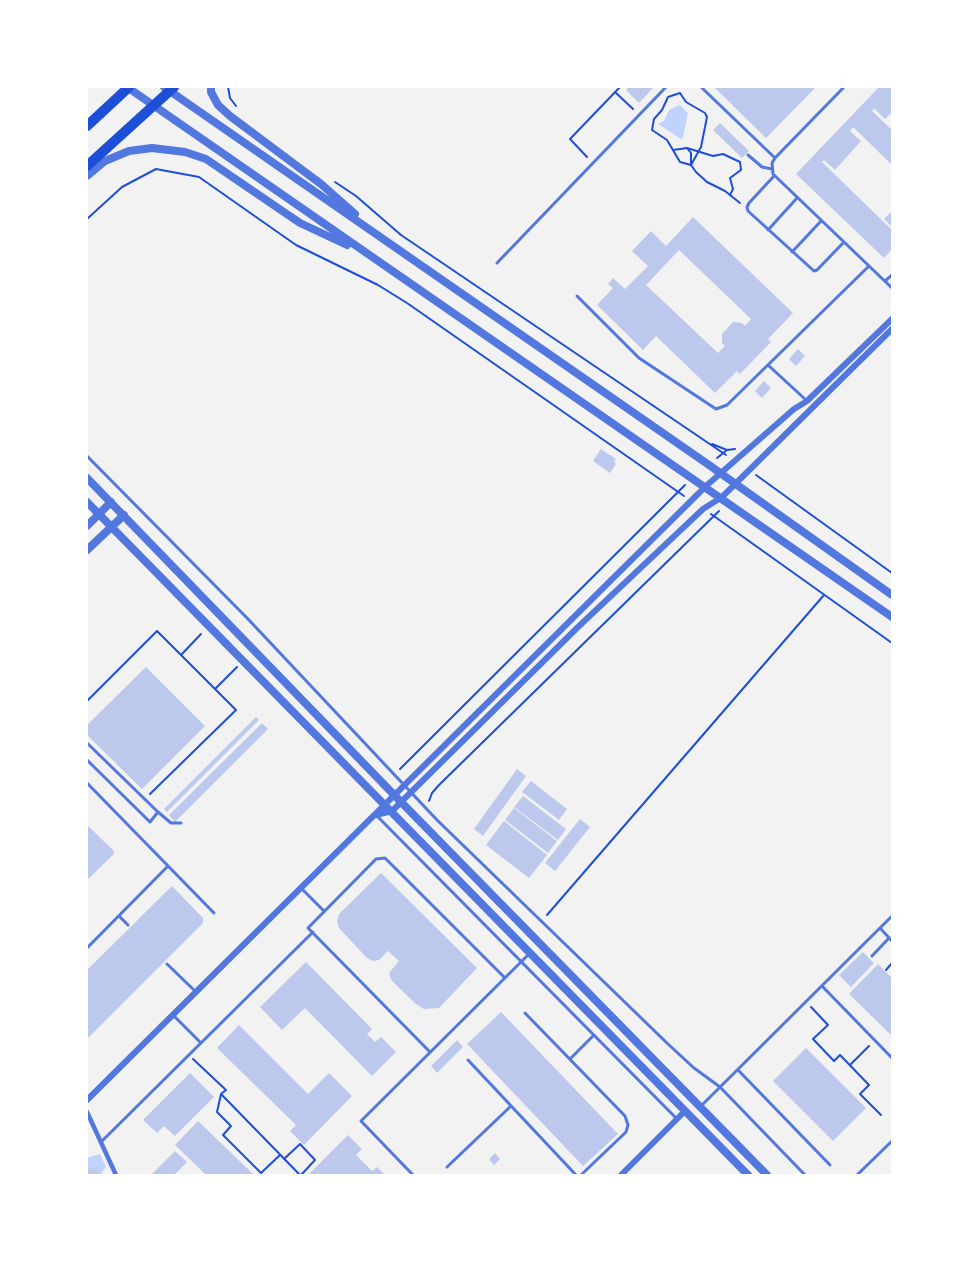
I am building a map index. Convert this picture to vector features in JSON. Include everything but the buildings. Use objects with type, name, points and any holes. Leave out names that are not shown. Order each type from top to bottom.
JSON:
[{"type":"main road","points":[[87,126],[128,87]]},
{"type":"main road","points":[[87,166],[169,88]]},
{"type":"street","points":[[128,87],[152,106],[706,486],[892,617]]},
{"type":"street","points":[[212,87],[211,92],[218,105],[230,116],[321,184],[385,240]]},
{"type":"street","points":[[169,88],[892,595]]},
{"type":"street","points":[[87,176],[105,161],[129,151],[152,148],[185,152],[206,159],[300,223],[373,258]]},
{"type":"street","points":[[87,1100],[376,815],[389,808],[398,799],[405,786],[706,486],[794,409],[807,401],[892,319]]},
{"type":"street","points":[[398,799],[411,792],[578,627],[703,509],[725,500],[736,484],[892,329]]},
{"type":"street","points":[[87,478],[767,1175]]},
{"type":"street","points":[[87,502],[748,1175]]},
{"type":"street","points":[[87,526],[111,502]]},
{"type":"street","points":[[87,550],[124,515]]},
{"type":"street","points":[[621,1175],[686,1111]]},
{"type":"street","points":[[87,1112],[117,1175]]},
{"type":"lane","points":[[701,87],[775,158]]},
{"type":"lane","points":[[844,87],[775,158],[772,169],[774,176],[892,288]]},
{"type":"lane","points":[[497,263],[665,88]]},
{"type":"lane","points":[[748,155],[762,167],[772,169]]},
{"type":"lane","points":[[774,176],[747,207],[748,211],[768,230],[810,269],[817,270],[844,242]]},
{"type":"lane","points":[[768,230],[797,198]]},
{"type":"lane","points":[[792,252],[821,221]]},
{"type":"lane","points":[[576,296],[639,358],[716,409],[728,405],[869,266]]},
{"type":"lane","points":[[885,281],[892,275]]},
{"type":"lane","points":[[768,365],[807,401]]},
{"type":"lane","points":[[87,456],[240,611],[426,808],[668,1044],[694,1068],[720,1087],[805,1175]]},
{"type":"lane","points":[[87,743],[158,812],[174,824],[181,823]]},
{"type":"lane","points":[[87,760],[150,822],[158,812]]},
{"type":"lane","points":[[87,783],[214,913]]},
{"type":"lane","points":[[376,815],[678,1119]]},
{"type":"lane","points":[[430,1052],[309,928],[376,859],[385,858],[505,978]]},
{"type":"lane","points":[[87,948],[168,866]]},
{"type":"lane","points":[[301,888],[324,911]]},
{"type":"lane","points":[[119,916],[128,925]]},
{"type":"lane","points":[[700,1107],[892,916]]},
{"type":"lane","points":[[872,956],[891,940],[880,928]]},
{"type":"lane","points":[[101,1142],[313,932]]},
{"type":"lane","points":[[413,1175],[361,1120],[530,953]]},
{"type":"lane","points":[[167,964],[196,993]]},
{"type":"lane","points":[[822,986],[892,1058]]},
{"type":"lane","points":[[525,1013],[626,1116],[628,1125],[620,1140],[581,1175]]},
{"type":"lane","points":[[173,1015],[201,1043]]},
{"type":"lane","points":[[570,1059],[594,1035]]},
{"type":"lane","points":[[468,1060],[576,1175]]},
{"type":"lane","points":[[738,1070],[830,1165]]},
{"type":"lane","points":[[447,1167],[511,1106]]},
{"type":"lane","points":[[856,1175],[892,1141]]},
{"type":"path","points":[[228,87],[230,98],[239,111]]},
{"type":"path","points":[[594,163],[570,139],[620,87]]},
{"type":"path","points":[[665,88],[668,98]]},
{"type":"path","points":[[615,92],[639,116]]},
{"type":"path","points":[[691,165],[698,152],[707,117],[705,113],[690,106],[680,93],[668,98],[654,119],[652,130],[667,140],[680,162],[691,165],[707,182],[730,195],[748,211]]},
{"type":"path","points":[[673,150],[687,148],[713,156],[730,155],[740,162],[741,170],[730,178],[733,189],[730,195]]},
{"type":"path","points":[[687,148],[691,153],[691,165]]},
{"type":"path","points":[[87,219],[122,187],[156,169],[199,177],[296,245],[378,285],[408,303],[692,501]]},
{"type":"path","points":[[328,176],[356,196],[401,235],[736,461]]},
{"type":"path","points":[[709,465],[727,450]]},
{"type":"path","points":[[749,471],[892,573]]},
{"type":"path","points":[[756,476],[761,471]]},
{"type":"path","points":[[394,775],[678,491],[694,478]]},
{"type":"path","points":[[426,808],[432,793],[439,785],[713,516],[725,500]]},
{"type":"path","points":[[703,509],[892,643]]},
{"type":"path","points":[[542,921],[824,595]]},
{"type":"path","points":[[181,655],[209,626]]},
{"type":"path","points":[[87,701],[157,631],[236,710],[145,799]]},
{"type":"path","points":[[215,689],[244,661]]},
{"type":"path","points":[[886,970],[892,963]]},
{"type":"path","points":[[805,1002],[828,1025],[813,1039],[834,1061],[840,1054],[869,1085],[860,1094],[881,1115]]},
{"type":"path","points":[[850,1065],[875,1041]]},
{"type":"path","points":[[189,1055],[226,1090],[221,1094],[217,1112],[231,1126],[223,1135],[261,1173],[280,1155]]},
{"type":"path","points":[[221,1094],[280,1155],[284,1159],[300,1175],[315,1160],[300,1144],[284,1159]]},
{"type":"water","points":[[680,105],[688,113],[681,139],[658,124],[664,121],[669,110]]},
{"type":"water","points":[[100,1154],[106,1167],[101,1173],[94,1167],[87,1169],[87,1158]]}]
